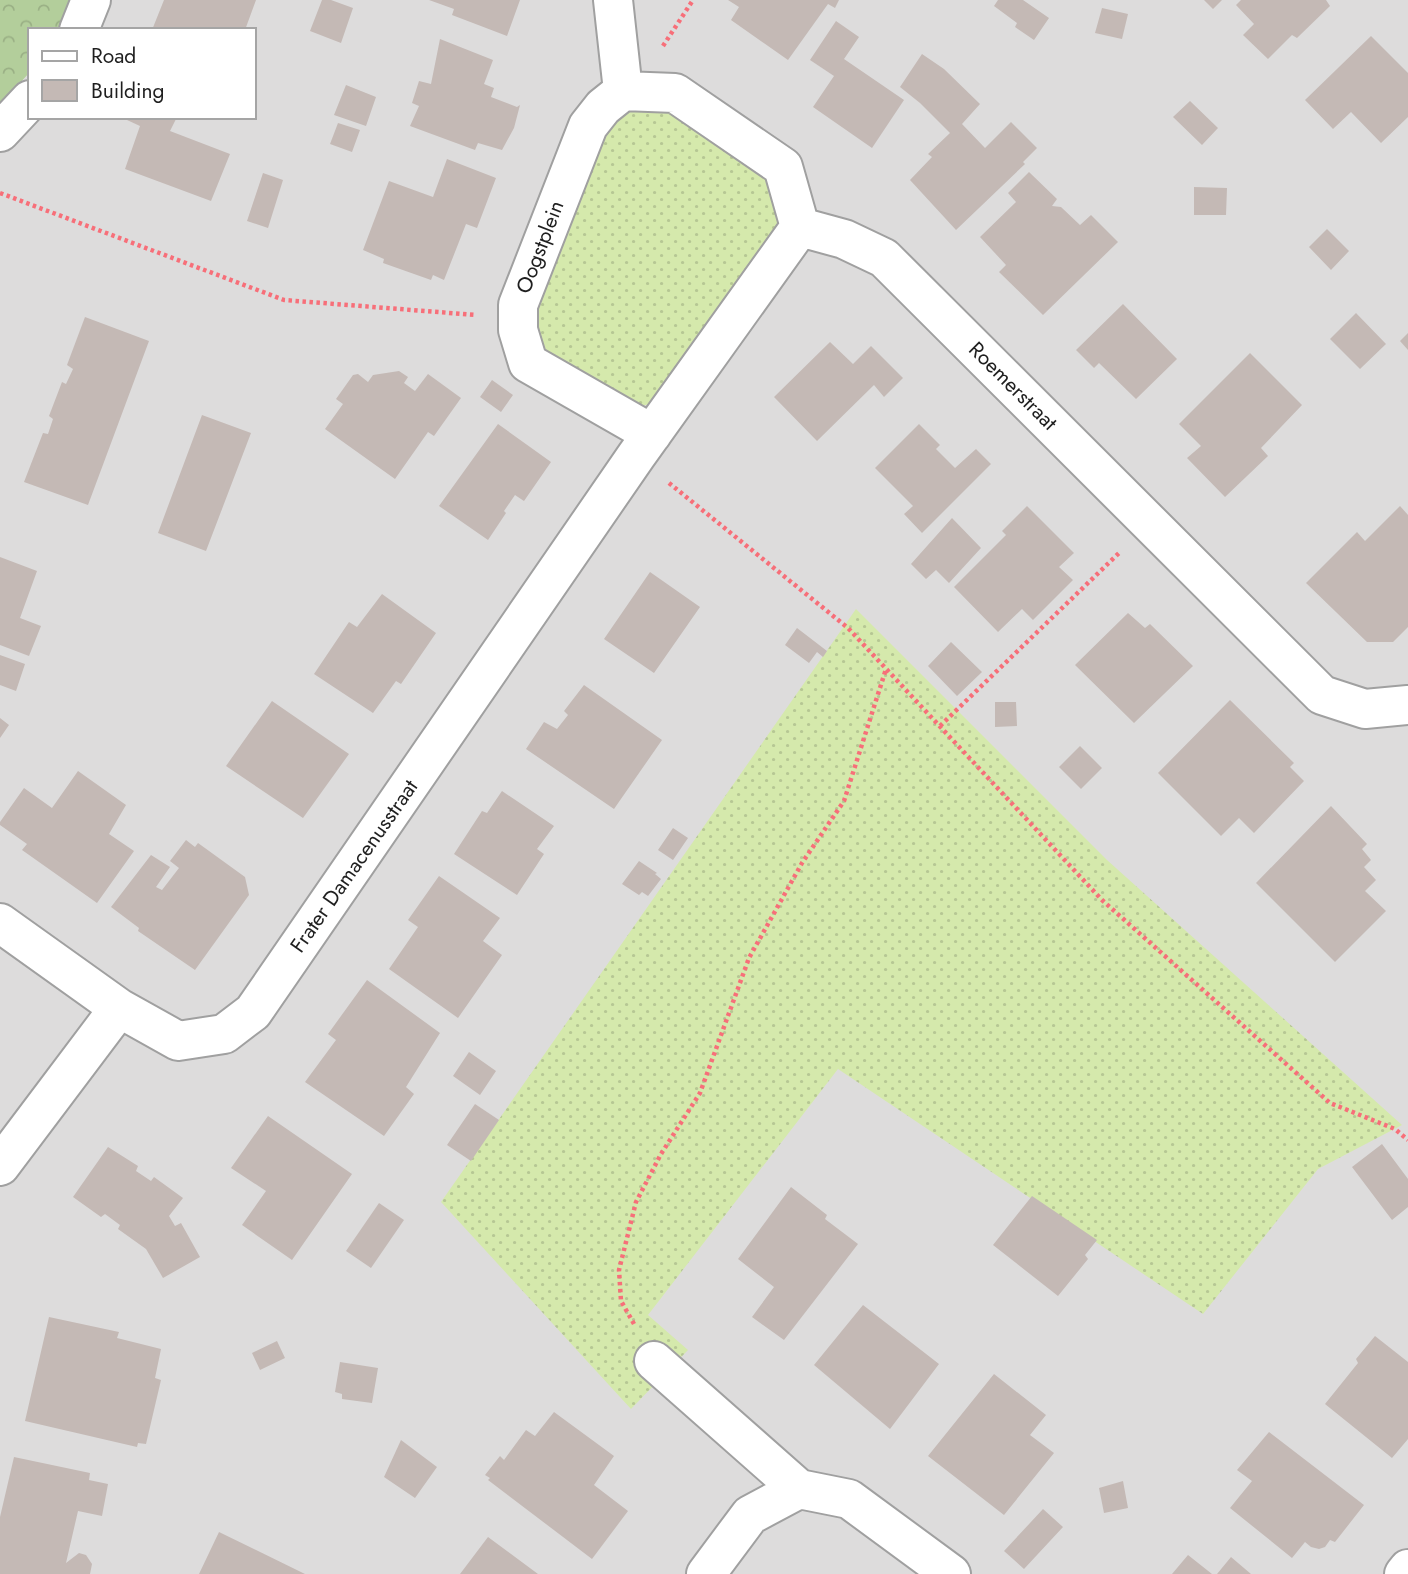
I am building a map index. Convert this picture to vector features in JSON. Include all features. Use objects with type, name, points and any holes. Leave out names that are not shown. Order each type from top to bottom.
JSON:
[{"type":"street","points":[[80,28],[91,0]]},
{"type":"street","points":[[613,0],[623,91],[675,93],[783,167],[800,227],[644,445]]},
{"type":"street","name":"Oogstplein","points":[[623,91],[603,107],[588,126],[518,305],[518,318],[528,363],[644,445]]},
{"type":"street","points":[[0,132],[28,102]]},
{"type":"street","name":"Roemerstraat","points":[[800,227],[844,239],[884,258],[1322,695],[1365,709],[1408,705]]},
{"type":"street","name":"Frater Damacenusstraat","points":[[0,923],[119,1009],[178,1041],[224,1034],[253,1013],[644,445]]},
{"type":"street","points":[[0,1166],[119,1009]]},
{"type":"street","points":[[654,1362],[799,1489],[849,1499],[951,1574]]},
{"type":"street","points":[[706,1574],[751,1515],[799,1489]]},
{"type":"street","points":[[1404,1574],[1408,1569]]},
{"type":"path","points":[[0,193],[284,300],[518,318]]},
{"type":"path","points":[[644,445],[848,628],[1102,900],[1330,1103],[1395,1129],[1408,1139]]},
{"type":"path","points":[[940,726],[1150,523]]},
{"type":"path","points":[[654,1362],[621,1301],[619,1270],[636,1202],[661,1154],[700,1093],[749,958],[802,863],[844,801],[886,668]]},
{"type":"shaded area","points":[[70,0],[1408,0],[1408,1574],[0,1574],[0,105],[28,74],[28,119],[256,119],[256,28],[59,28]]},
{"type":"green space","points":[[0,0],[70,0],[59,28],[28,28],[28,74],[0,105]]},
{"type":"green space","points":[[653,99],[768,172],[783,208],[774,238],[657,402],[642,406],[545,356],[536,342],[533,305],[609,113]]},
{"type":"green space","points":[[856,609],[1107,860],[1402,1125],[1318,1169],[1203,1314],[838,1069],[648,1315],[688,1350],[631,1409],[441,1202]]},
{"type":"building","points":[[164,0],[256,0],[246,28],[153,28]]},
{"type":"building","points":[[322,0],[331,0],[353,8],[341,43],[310,31]]},
{"type":"building","points":[[429,0],[520,0],[507,36],[452,15],[454,9]]},
{"type":"building","points":[[728,0],[839,0],[835,8],[828,4],[788,60],[731,20],[739,7]]},
{"type":"building","points":[[998,0],[1023,0],[1049,18],[1034,40],[1015,27],[1017,23],[994,6]]},
{"type":"building","points":[[1204,0],[1222,0],[1213,9]]},
{"type":"building","points":[[1241,0],[1326,0],[1330,6],[1297,38],[1292,35],[1268,59],[1243,35],[1254,24],[1236,5]]},
{"type":"building","points":[[1102,8],[1128,14],[1122,39],[1095,33]]},
{"type":"building","points":[[836,21],[859,37],[844,59],[904,100],[872,148],[813,107],[834,76],[810,60]]},
{"type":"building","points":[[1371,36],[1408,73],[1408,117],[1381,143],[1351,112],[1333,129],[1305,100]]},
{"type":"building","points":[[440,39],[493,60],[484,84],[494,88],[491,97],[517,107],[520,105],[514,128],[502,150],[478,143],[475,150],[410,126],[419,106],[412,103],[419,81],[431,84]]},
{"type":"building","points":[[922,54],[944,69],[980,104],[962,124],[985,148],[1011,122],[1037,148],[1023,162],[1025,164],[956,230],[910,180],[932,157],[928,154],[950,133],[900,87]]},
{"type":"building","points":[[346,85],[376,97],[366,126],[334,115]]},
{"type":"building","points":[[1190,101],[1218,128],[1202,145],[1173,117]]},
{"type":"building","points":[[176,119],[170,131],[230,154],[211,201],[125,169],[140,126],[127,120]]},
{"type":"building","points":[[338,123],[360,130],[352,152],[330,144]]},
{"type":"building","points":[[447,159],[496,178],[477,228],[466,224],[444,280],[433,275],[431,280],[383,263],[384,259],[363,250],[389,181],[433,197]]},
{"type":"building","points":[[1029,172],[1057,199],[1052,206],[1061,207],[1080,225],[1091,215],[1118,242],[1043,315],[999,272],[1006,265],[980,237],[1016,202],[1008,193]]},
{"type":"building","points":[[263,173],[283,180],[268,228],[247,221]]},
{"type":"building","points":[[1194,187],[1227,188],[1226,215],[1194,215]]},
{"type":"building","points":[[1327,229],[1349,251],[1331,270],[1309,247]]},
{"type":"building","points":[[1123,304],[1177,359],[1136,399],[1099,363],[1094,368],[1076,350]]},
{"type":"building","points":[[1356,313],[1386,344],[1360,369],[1330,339]]},
{"type":"building","points":[[85,317],[149,341],[88,505],[24,482],[43,433],[48,434],[53,419],[49,416],[62,382],[66,384],[73,369],[67,365]]},
{"type":"building","points":[[1408,333],[1408,350],[1400,341]]},
{"type":"building","points":[[830,342],[853,364],[871,346],[903,378],[884,397],[874,385],[817,441],[774,397]]},
{"type":"building","points":[[1250,353],[1302,405],[1261,448],[1268,456],[1225,497],[1187,458],[1201,446],[1179,424]]},
{"type":"building","points":[[399,371],[408,377],[404,383],[415,391],[428,374],[461,398],[434,436],[428,432],[395,479],[325,429],[343,404],[336,399],[353,375],[358,374],[368,382],[373,375]]},
{"type":"building","points":[[492,380],[513,395],[501,412],[480,397]]},
{"type":"building","points":[[202,415],[251,433],[206,551],[158,533]]},
{"type":"building","points":[[498,424],[551,462],[524,501],[515,495],[488,540],[439,506]]},
{"type":"building","points":[[919,424],[940,445],[936,449],[955,468],[976,449],[991,464],[922,533],[904,514],[913,506],[875,468]]},
{"type":"building","points":[[1027,506],[1074,553],[1059,567],[1073,580],[1033,620],[1022,609],[998,632],[954,587],[1006,535],[1002,531]]},
{"type":"building","points":[[1400,506],[1408,515],[1408,627],[1393,642],[1367,642],[1306,583],[1357,532],[1365,541]]},
{"type":"building","points":[[952,518],[981,548],[949,583],[936,570],[926,579],[911,564]]},
{"type":"building","points":[[0,557],[37,571],[20,618],[41,626],[29,656],[0,645]]},
{"type":"building","points":[[650,572],[700,607],[654,673],[604,639]]},
{"type":"building","points":[[382,594],[436,633],[401,684],[396,681],[373,713],[314,674],[349,622],[357,627]]},
{"type":"building","points":[[1128,613],[1145,628],[1150,624],[1193,666],[1134,723],[1075,665]]},
{"type":"building","points":[[797,628],[827,651],[823,657],[817,652],[809,663],[785,645]]},
{"type":"building","points":[[951,642],[982,672],[957,696],[928,666]]},
{"type":"building","points":[[0,655],[25,664],[16,691],[0,685]]},
{"type":"building","points":[[584,685],[662,740],[614,809],[526,749],[544,722],[557,729],[568,715],[564,711]]},
{"type":"building","points":[[1230,700],[1294,763],[1290,767],[1304,781],[1254,833],[1239,818],[1221,836],[1158,773]]},
{"type":"building","points":[[272,701],[349,754],[303,818],[226,766]]},
{"type":"building","points":[[995,702],[1016,702],[1017,726],[995,727]]},
{"type":"building","points":[[0,718],[9,725],[0,738]]},
{"type":"building","points":[[1080,746],[1102,768],[1081,789],[1059,767]]},
{"type":"building","points":[[78,771],[126,805],[109,834],[134,851],[97,903],[22,850],[27,844],[0,825],[24,788],[52,808]]},
{"type":"building","points":[[502,791],[554,826],[537,849],[544,854],[517,895],[454,854],[482,811],[487,813]]},
{"type":"building","points":[[1331,806],[1367,844],[1362,849],[1371,860],[1364,867],[1376,880],[1365,891],[1386,911],[1335,962],[1256,883]]},
{"type":"building","points":[[673,828],[688,838],[673,860],[658,850]]},
{"type":"building","points":[[186,840],[195,847],[198,843],[245,877],[249,895],[195,970],[138,931],[139,928],[111,907],[151,855],[170,867],[156,887],[162,890],[179,868],[170,861]]},
{"type":"building","points":[[639,861],[657,873],[655,874],[661,879],[648,896],[642,892],[639,895],[622,884]]},
{"type":"building","points":[[439,876],[500,918],[483,941],[502,955],[458,1018],[389,969],[418,927],[408,920]]},
{"type":"building","points":[[367,980],[440,1033],[406,1087],[414,1094],[384,1136],[305,1082],[336,1040],[328,1034]]},
{"type":"building","points":[[469,1052],[496,1071],[480,1095],[453,1076]]},
{"type":"building","points":[[475,1104],[499,1120],[471,1161],[447,1145]]},
{"type":"building","points":[[268,1116],[352,1174],[292,1260],[242,1225],[266,1191],[231,1168]]},
{"type":"building","points":[[1382,1144],[1408,1179],[1408,1207],[1392,1220],[1352,1167]]},
{"type":"building","points":[[108,1147],[138,1166],[136,1171],[151,1181],[154,1177],[183,1198],[169,1216],[175,1226],[181,1223],[200,1257],[163,1278],[146,1249],[118,1229],[120,1225],[105,1214],[101,1217],[73,1197]]},
{"type":"building","points":[[791,1187],[827,1215],[825,1219],[858,1244],[784,1340],[752,1317],[774,1287],[738,1259]]},
{"type":"building","points":[[1032,1196],[1097,1240],[1085,1255],[1088,1259],[1058,1296],[993,1245]]},
{"type":"building","points":[[379,1203],[404,1220],[371,1268],[346,1251]]},
{"type":"building","points":[[863,1305],[939,1364],[890,1429],[814,1365]]},
{"type":"building","points":[[49,1317],[119,1332],[117,1338],[161,1349],[155,1378],[161,1380],[146,1444],[138,1443],[137,1447],[25,1421]]},
{"type":"building","points":[[1375,1336],[1408,1362],[1408,1439],[1392,1458],[1325,1404],[1358,1363],[1356,1359]]},
{"type":"building","points":[[277,1341],[285,1358],[260,1370],[252,1353]]},
{"type":"building","points":[[340,1362],[378,1368],[372,1403],[342,1399],[342,1394],[335,1392]]},
{"type":"building","points":[[994,1374],[1046,1415],[1030,1435],[1054,1453],[1004,1515],[928,1456]]},
{"type":"building","points":[[554,1412],[614,1456],[594,1485],[628,1511],[592,1559],[485,1475],[500,1456],[504,1460],[526,1430],[535,1436]]},
{"type":"building","points":[[1269,1432],[1364,1505],[1335,1542],[1330,1540],[1325,1547],[1319,1549],[1305,1542],[1292,1558],[1230,1508],[1252,1481],[1237,1470]]},
{"type":"building","points":[[401,1440],[437,1467],[415,1498],[384,1477]]},
{"type":"building","points":[[14,1457],[90,1473],[89,1480],[108,1484],[102,1516],[78,1511],[66,1563],[79,1553],[86,1555],[92,1564],[90,1574],[0,1574],[0,1517]]},
{"type":"building","points":[[1123,1481],[1128,1508],[1104,1513],[1099,1488]]},
{"type":"building","points":[[1043,1509],[1063,1527],[1024,1569],[1004,1551]]},
{"type":"building","points":[[219,1532],[305,1574],[199,1574]]},
{"type":"building","points":[[488,1537],[538,1574],[460,1574]]},
{"type":"building","points":[[1188,1555],[1212,1574],[1172,1574]]},
{"type":"building","points":[[1231,1557],[1251,1574],[1217,1574]]}]
